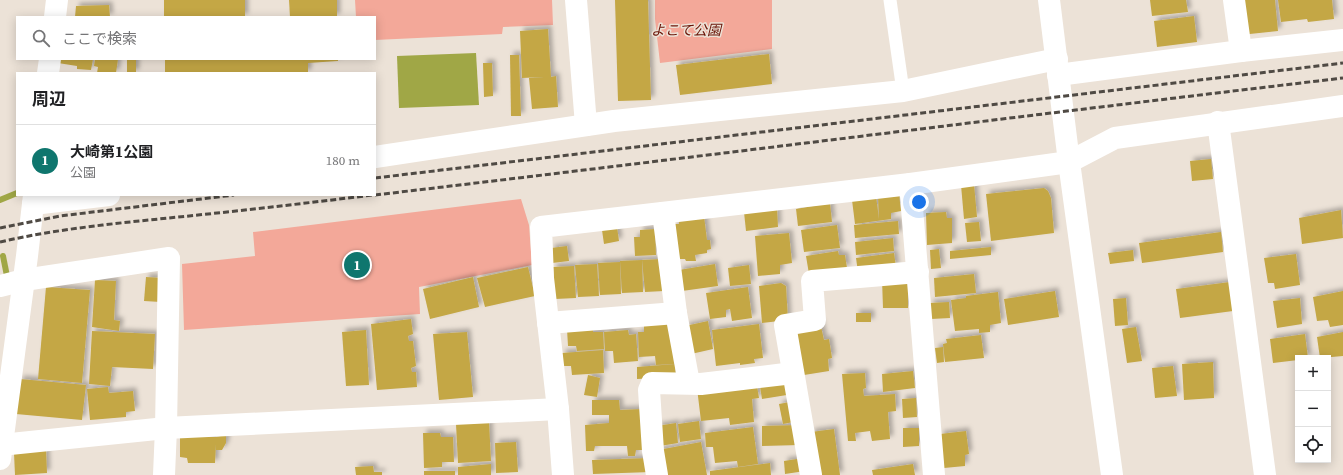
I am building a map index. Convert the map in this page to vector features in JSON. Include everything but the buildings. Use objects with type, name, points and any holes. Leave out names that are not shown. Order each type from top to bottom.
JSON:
[{"type":"street","points":[[55,16],[57,0]]},
{"type":"street","points":[[576,0],[586,125]]},
{"type":"street","points":[[1049,0],[1069,162],[1112,475]]},
{"type":"street","points":[[1234,0],[1241,51]]},
{"type":"street","points":[[376,158],[586,125],[903,91],[1058,67],[1241,51],[1343,40]]},
{"type":"street","points":[[48,72],[50,60]]},
{"type":"street","points":[[563,475],[558,409],[542,278],[542,227],[910,184],[1069,162],[1115,138],[1218,122],[1343,106]]},
{"type":"street","points":[[1218,122],[1265,475]]},
{"type":"street","points":[[910,184],[934,475]]},
{"type":"street","points":[[90,196],[34,199],[0,450],[166,428],[558,409]]},
{"type":"street","points":[[663,212],[676,313],[689,383]]},
{"type":"street","points":[[0,286],[24,280],[169,258],[164,475]]},
{"type":"street","points":[[811,475],[792,373],[785,325],[815,320],[812,281],[918,272]]},
{"type":"street","points":[[548,323],[676,313]]},
{"type":"street","points":[[657,475],[653,451],[649,390],[652,383],[701,384],[792,373]]},
{"type":"lane","points":[[890,0],[903,91]]},
{"type":"green space","points":[[355,0],[552,0],[553,25],[503,27],[502,34],[376,40],[376,16],[356,16]]},
{"type":"green space","name":"よこて公園","points":[[655,0],[772,0],[772,49],[660,63],[655,19]]},
{"type":"green space","points":[[521,199],[529,225],[532,265],[419,287],[420,314],[184,330],[182,264],[255,256],[253,232]]},
{"type":"shaded area","points":[[476,53],[479,105],[399,108],[397,56]]},
{"type":"waterway","points":[[0,200],[16,193]]},
{"type":"waterway","points":[[3,256],[7,276]]},
{"type":"railway","points":[[376,178],[1343,63]]},
{"type":"railway","points":[[376,195],[1343,78]]},
{"type":"railway","points":[[0,228],[60,216],[226,196]]},
{"type":"railway","points":[[0,242],[49,232],[364,196]]},
{"type":"place","name":"大崎第1公園","points":[[357,265]]}]
